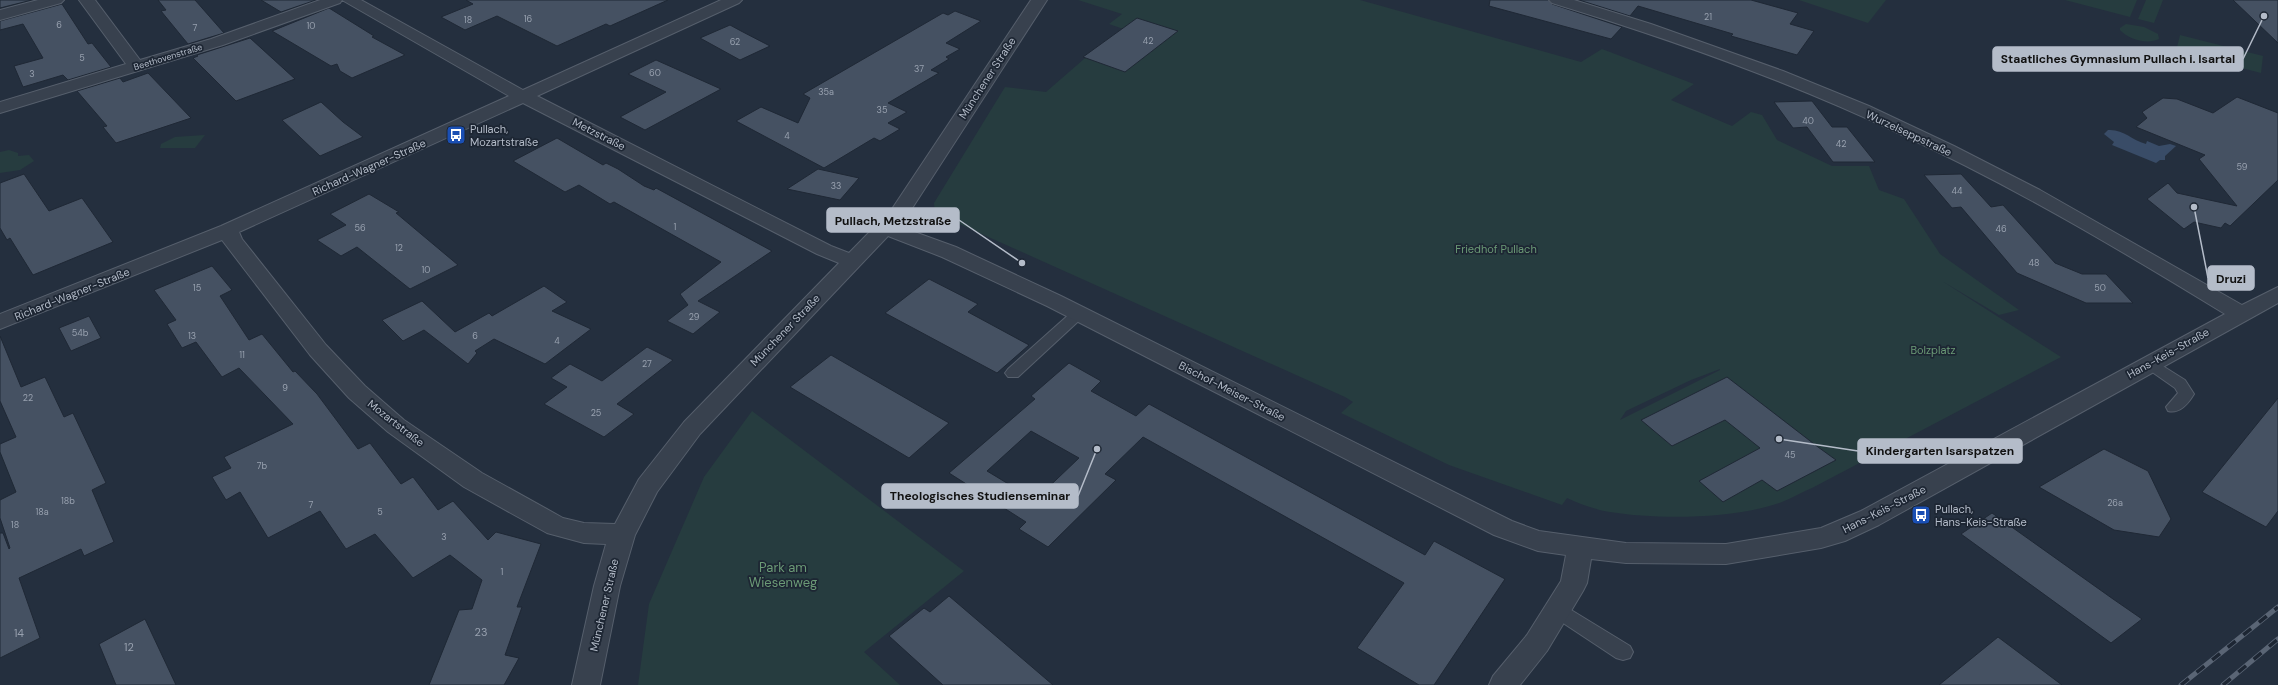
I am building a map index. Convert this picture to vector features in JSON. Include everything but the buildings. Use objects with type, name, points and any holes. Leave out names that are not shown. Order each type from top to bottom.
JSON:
[{"type":"street","points":[[0,15],[56,0]]},
{"type":"street","points":[[87,0],[136,67]]},
{"type":"street","name":"Beethovenstraße","points":[[0,108],[217,42],[335,0]]},
{"type":"street","name":"Metzstraße","points":[[350,0],[523,97],[538,102],[824,250],[852,261]]},
{"type":"street","name":"Richard-Wagner-Straße","points":[[0,322],[228,230],[734,0]]},
{"type":"street","name":"Münchener Straße","points":[[586,685],[607,586],[622,535],[648,486],[692,428],[852,261],[886,228],[914,191],[1039,0]]},
{"type":"street","name":"Wurzelseppstraße","points":[[1557,0],[1650,27],[1713,49],[1792,80],[1906,129],[2039,198],[2240,313]]},
{"type":"street","name":"Bischof-Meiser-Straße","points":[[886,228],[949,252],[1079,313],[1503,528],[1538,541],[1580,548]]},
{"type":"street","name":"Mozartstraße","points":[[228,230],[233,241],[318,350],[357,392],[396,426],[473,480],[556,526],[584,534],[622,535]]},
{"type":"street","name":"Hans-Keis-Straße","points":[[1580,548],[1626,553],[1726,554],[1836,534],[1870,518],[1968,465],[2240,313],[2278,294]]},
{"type":"street","points":[[1503,685],[1537,643],[1574,583],[1580,548]]},
{"type":"lane","points":[[1012,373],[1079,313]]},
{"type":"lane","points":[[2150,363],[2180,384],[2186,394],[2174,407]]},
{"type":"lane","points":[[1558,610],[1623,652]]},
{"type":"green space","name":"Friedhof Pullach","points":[[1078,0],[1360,0],[1581,62],[1602,49],[1694,84],[1671,100],[1732,126],[1751,112],[1762,115],[1777,140],[1832,166],[1869,166],[1879,190],[1904,199],[1940,254],[2019,310],[1999,315],[1942,281],[2061,357],[1812,488],[1782,502],[1763,508],[1742,512],[1720,515],[1674,517],[1630,515],[1605,511],[1567,498],[1562,505],[1449,465],[1341,413],[1353,402],[1345,397],[935,213],[934,203],[1005,87],[1046,92],[1099,46],[1141,35],[1109,24],[1122,14]],"holes":[[[1720,370],[1620,420],[1626,411],[1691,380]]]},
{"type":"green space","points":[[1799,0],[1886,0],[1868,23]]},
{"type":"green space","points":[[2065,0],[2137,0],[2130,17]]},
{"type":"green space","points":[[2146,0],[2163,0],[2154,23],[2138,19]]},
{"type":"green space","points":[[2126,24],[2144,27],[2158,34],[2159,39],[2154,41],[2143,41],[2128,36],[2120,30],[2120,28]]},
{"type":"green space","points":[[2180,35],[2263,56],[2261,73],[2176,51]]},
{"type":"green space","points":[[205,135],[195,148],[160,148],[161,144],[175,137]]},
{"type":"green space","points":[[9,150],[18,153],[18,156],[29,155],[34,161],[20,170],[0,173],[0,152]]},
{"type":"green space","name":"Park am Wiesenweg","points":[[752,411],[964,571],[864,652],[900,685],[638,685],[649,604],[704,477]]},
{"type":"water","points":[[2108,130],[2119,131],[2146,144],[2147,141],[2159,146],[2170,144],[2176,146],[2165,156],[2165,160],[2160,160],[2156,163],[2112,145],[2114,142],[2104,134]]},
{"type":"railway","points":[[2181,685],[2278,607]]},
{"type":"railway","points":[[2223,685],[2278,639]]},
{"type":"place","name":"Staatliches Gymnasium Pullach i. Isartal","points":[[2264,16]]},
{"type":"place","name":"Pullach, Mozartstraße","points":[[456,135]]},
{"type":"place","name":"Druzi","points":[[2194,207]]},
{"type":"place","name":"Pullach, Metzstraße","points":[[1022,263]]},
{"type":"place","name":"Kindergarten Isarspatzen","points":[[1779,439]]},
{"type":"place","name":"Theologisches Studienseminar","points":[[1097,449]]},
{"type":"place","name":"Pullach, Hans-Keis-Straße","points":[[1921,515]]},
{"type":"park label","name":"Bolzplatz","points":[[1933,350]]}]
